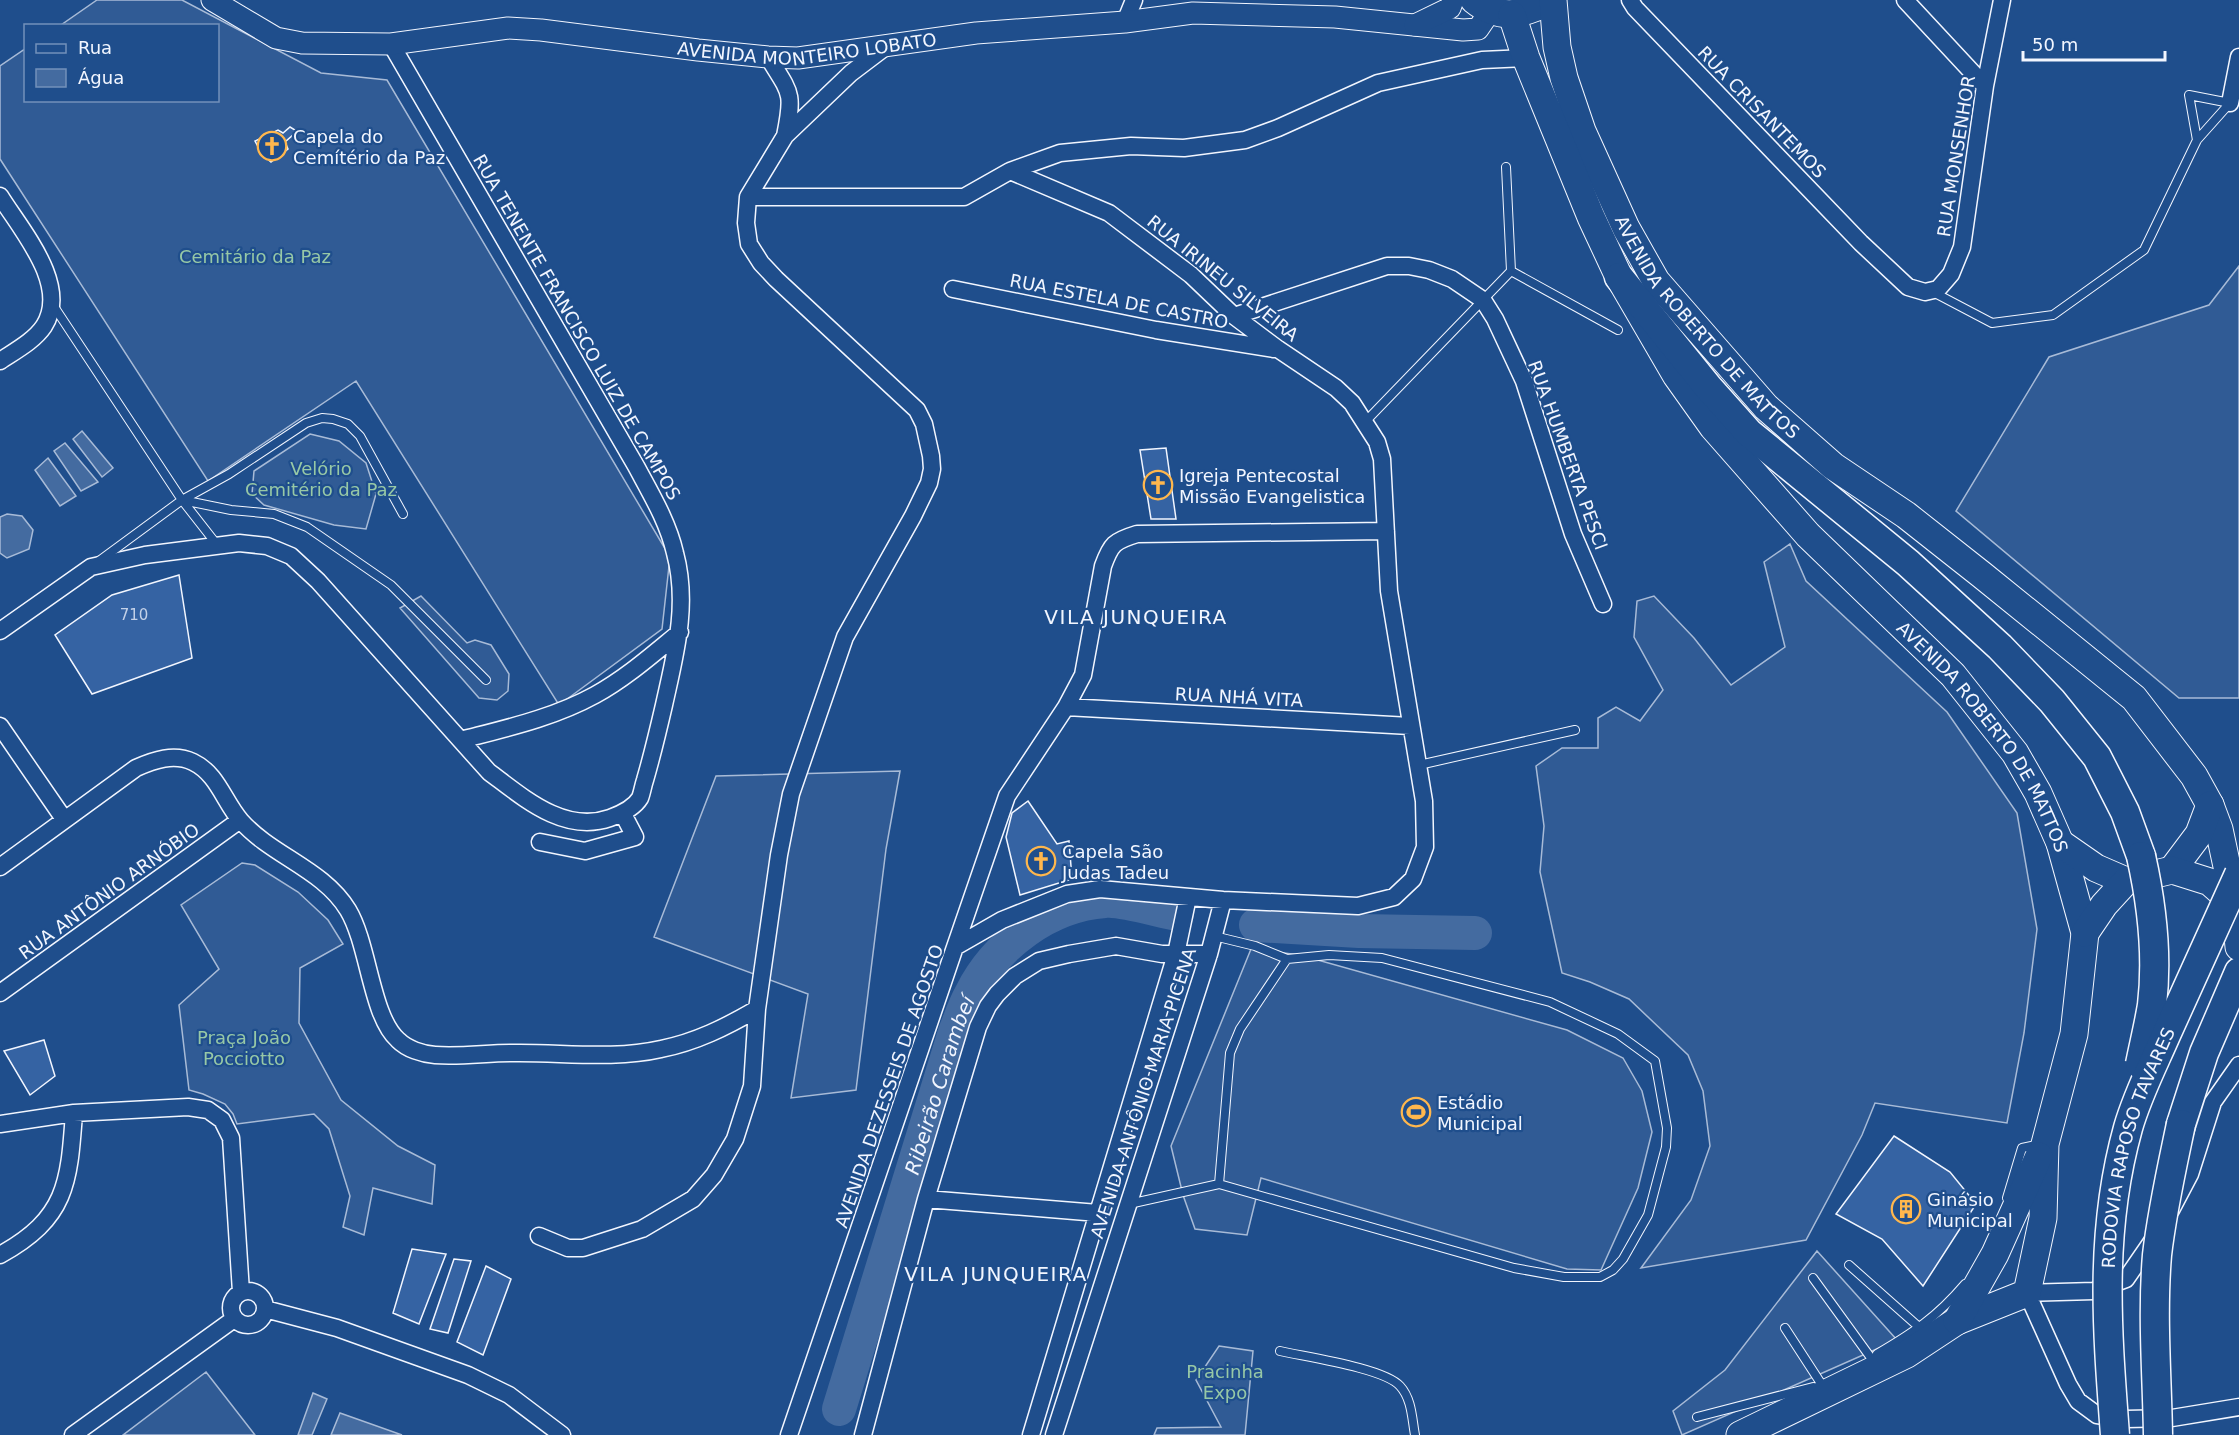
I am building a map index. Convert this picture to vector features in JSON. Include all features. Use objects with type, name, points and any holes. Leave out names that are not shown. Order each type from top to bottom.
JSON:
[{"type":"highway","points":[[1619,276],[1708,387],[1749,433],[1908,563],[2000,647],[2052,701],[2097,757],[2125,812],[2141,856],[2151,897],[2155,961],[2152,1005],[2128,1127]]},
{"type":"highway","name":"RODOVIA RAPOSO TAVARES","points":[[2115,1435],[2107,1329],[2106,1264],[2114,1192],[2128,1127],[2156,1056],[2239,874]]},
{"type":"highway","name":"RODOVIA RAPOSO TAVARES","points":[[2158,1435],[2157,1255],[2170,1179],[2181,1124],[2204,1053],[2239,972]]},
{"type":"main road","points":[[1492,8],[1531,11],[1552,0]]},
{"type":"main road","name":"AVENIDA ROBERTO DE MATTOS","points":[[1552,0],[1557,47],[1564,78],[1582,131],[1626,228],[1656,281],[1766,407],[1833,465],[1906,515],[2134,698],[2194,776],[2210,805],[2219,830],[2235,904],[2239,947]]},
{"type":"main road","name":"AVENIDA ROBERTO DE MATTOS","points":[[1492,8],[1526,58],[1590,217],[1619,276],[1676,375],[1713,427],[1808,535],[1953,675],[2015,753],[2038,794],[2060,843],[2085,933],[2074,1034],[2045,1144],[2043,1218],[2027,1293]]},
{"type":"main road","points":[[2172,870],[2199,834],[2210,805]]},
{"type":"main road","points":[[2060,843],[2096,868],[2126,881]]},
{"type":"main road","points":[[2085,933],[2104,905],[2126,881],[2172,870],[2210,882],[2235,904]]},
{"type":"main road","points":[[1957,1321],[1995,1254],[2004,1221],[2045,1144]]},
{"type":"main road","points":[[1740,1435],[1907,1354],[1957,1321],[2027,1293]]},
{"type":"street","name":"AVENIDA MONTEIRO LOBATO","points":[[212,0],[276,38],[288,41],[341,45],[391,44],[508,28],[542,30],[698,50],[798,58],[976,33],[1125,22],[1192,13],[1335,17],[1463,30],[1478,29],[1492,8]]},
{"type":"street","points":[[1125,22],[1134,0]]},
{"type":"street","points":[[1414,25],[1450,8],[1453,0]]},
{"type":"street","name":"RUA CRISANTEMOS","points":[[1618,0],[1633,4],[1861,243],[1908,287],[1925,292],[1930,291]]},
{"type":"street","points":[[1905,0],[1985,86]]},
{"type":"street","name":"RUA MONSENHOR","points":[[1930,291],[1938,289],[1951,274],[1962,247],[1985,86],[2002,0]]},
{"type":"street","name":"RUA TENENTE FRANCISCO LUIZ DE CAMPOS","points":[[391,44],[636,466],[664,518],[675,553],[681,589],[680,632],[651,762],[639,799],[623,814]]},
{"type":"street","points":[[539,1236],[568,1248],[592,1246],[642,1229],[693,1199],[714,1175],[735,1139],[752,1086],[757,1009],[779,855],[791,794],[845,637],[929,483],[932,469],[924,424],[917,410],[761,263],[749,244],[746,223],[748,197],[785,136],[851,73],[888,45]]},
{"type":"street","points":[[768,57],[791,97],[785,136]]},
{"type":"street","points":[[2230,103],[2239,57]]},
{"type":"street","points":[[748,197],[964,197],[1010,171],[1060,153],[1131,146],[1184,148],[1245,140],[1278,128],[1378,83],[1482,60],[1526,58]]},
{"type":"street","name":"RUA IRINEU SILVEIRA","points":[[1010,171],[1109,213],[1191,274],[1234,316],[1336,388],[1352,403],[1377,442],[1382,459],[1389,591],[1424,801],[1425,847],[1413,879],[1394,897],[1358,906],[1188,897]]},
{"type":"street","points":[[0,196],[45,268],[51,287],[51,303],[44,325],[30,341],[0,360]]},
{"type":"street","name":"RUA HUMBERTA PESCI","points":[[1234,316],[1387,266],[1409,266],[1430,270],[1452,279],[1483,300],[1495,319],[1524,381],[1574,534],[1603,604]]},
{"type":"street","name":"RUA ESTELA DE CASTRO","points":[[953,290],[1156,330],[1278,349]]},
{"type":"street","points":[[955,947],[1007,796],[1066,707],[1083,675],[1103,566],[1108,553],[1118,540],[1137,534],[1386,531]]},
{"type":"street","points":[[0,631],[91,567],[136,556],[239,543],[267,546],[291,556],[318,581],[489,772],[554,816],[577,823],[599,822],[623,814],[635,837],[585,851],[540,842]]},
{"type":"street","points":[[461,740],[540,719],[595,695],[638,666],[680,632]]},
{"type":"street","name":"RUA NHÁ VITA","points":[[1066,707],[1410,726]]},
{"type":"street","points":[[0,726],[64,819]]},
{"type":"street","points":[[0,867],[136,768],[157,759],[172,758],[192,762],[214,778],[240,820],[260,839],[332,887],[349,911],[365,952],[380,1013],[397,1039],[413,1050],[435,1055],[603,1054],[659,1050],[692,1042],[727,1027],[757,1009]]},
{"type":"street","name":"RUA ANTÔNIO ARNÓBIO","points":[[0,993],[240,820]]},
{"type":"street","name":"AVENIDA DEZESSEIS DE AGOSTO","points":[[789,1435],[955,947],[1002,920],[1067,894],[1100,889],[1188,897]]},
{"type":"street","name":"AVENIDA ANTÔNIO MARIA PICENA","points":[[1031,1435],[1176,954],[1188,897]]},
{"type":"street","name":"AVENIDA ANTÔNIO MARIA PICENA","points":[[1054,1435],[1209,954],[1223,900]]},
{"type":"street","points":[[863,1435],[926,1198],[978,1027],[988,1006],[1015,976],[1039,961],[1116,946],[1153,953],[1209,954]]},
{"type":"street","points":[[2239,1065],[2212,1102],[2185,1185],[2162,1226],[2126,1279],[2094,1291],[2027,1293],[2067,1384],[2078,1401],[2097,1415],[2126,1419],[2172,1418],[2239,1407]]},
{"type":"street","points":[[0,1124],[74,1113],[188,1107],[208,1110],[222,1120],[231,1138],[241,1292]]},
{"type":"street","points":[[0,1255],[34,1234],[55,1210],[66,1181],[74,1113]]},
{"type":"street","points":[[926,1198],[1098,1213]]},
{"type":"street","points":[[249,1290],[258,1293],[265,1309],[262,1319],[253,1325],[243,1325],[234,1319],[230,1309],[232,1299],[241,1292],[249,1290]]},
{"type":"street","points":[[265,1309],[337,1328],[468,1375],[509,1395],[562,1435]]},
{"type":"street","points":[[73,1435],[234,1319]]},
{"type":"lane","points":[[1930,291],[1992,323],[2053,315],[2144,250],[2197,140],[2230,103],[2188,94],[2197,140]]},
{"type":"lane","points":[[1365,422],[1511,271],[1506,167]]},
{"type":"lane","points":[[1511,271],[1618,330]]},
{"type":"lane","points":[[51,303],[182,501],[218,546]]},
{"type":"lane","points":[[91,567],[182,501],[229,474],[306,423],[333,418],[348,424],[360,436],[403,514]]},
{"type":"lane","points":[[182,501],[231,510],[274,514],[307,527],[391,585],[486,680]]},
{"type":"lane","points":[[1419,765],[1575,730]]},
{"type":"lane","points":[[1128,1204],[1220,1184],[1514,1268],[1564,1277],[1600,1276],[1613,1270],[1623,1258],[1648,1215],[1666,1147],[1667,1128],[1664,1104],[1655,1061],[1618,1034],[1550,1002],[1382,958],[1329,955],[1287,959],[1255,946],[1214,936]]},
{"type":"lane","points":[[1220,1184],[1230,1053],[1240,1029],[1287,959]]},
{"type":"lane","points":[[1849,1265],[1920,1328]]},
{"type":"lane","points":[[1813,1278],[1871,1358]]},
{"type":"lane","points":[[1861,1364],[1920,1328],[1948,1305],[1968,1280]]},
{"type":"lane","points":[[1785,1328],[1822,1385]]},
{"type":"lane","points":[[1280,1352],[1346,1365],[1378,1375],[1399,1385],[1410,1407],[1415,1435]]},
{"type":"lane","points":[[1697,1417],[1822,1385],[1832,1379]]},
{"type":"shaded area","name":"Cemitário da Paz","points":[[97,0],[182,0],[321,73],[387,80],[670,557],[662,629],[559,705],[356,381],[208,481],[0,159],[0,66],[24,50],[24,102],[219,102],[219,24],[62,24]]},
{"type":"shaded area","points":[[2239,266],[2239,698],[2179,698],[1956,511],[2049,357],[2209,305]]},
{"type":"shaded area","name":"Velório Cemitério da Paz","points":[[310,434],[339,441],[366,463],[376,494],[366,529],[334,525],[264,505],[252,494],[254,471]]},
{"type":"shaded area","points":[[1790,544],[1806,581],[1947,712],[2017,813],[2037,929],[2024,1033],[2007,1123],[1875,1103],[1862,1135],[1806,1240],[1641,1268],[1691,1200],[1710,1146],[1703,1091],[1688,1055],[1629,999],[1562,973],[1540,872],[1544,826],[1536,766],[1562,748],[1598,748],[1598,718],[1616,707],[1640,721],[1663,690],[1634,637],[1637,601],[1654,596],[1694,638],[1731,685],[1785,647],[1764,562]]},
{"type":"shaded area","points":[[421,596],[467,643],[475,640],[491,645],[509,674],[508,691],[497,700],[479,698],[400,608]]},
{"type":"shaded area","points":[[900,771],[886,849],[856,1090],[791,1098],[808,994],[654,937],[716,776]]},
{"type":"shaded area","name":"Praça João Pocciotto","points":[[242,863],[255,865],[298,892],[328,920],[343,944],[300,968],[299,1023],[341,1100],[398,1146],[435,1165],[432,1204],[373,1188],[364,1235],[343,1227],[350,1196],[329,1129],[314,1114],[237,1124],[225,1104],[189,1090],[179,1005],[219,969],[181,905]]},
{"type":"shaded area","name":"Estádio Municipal","points":[[1251,949],[1300,955],[1567,1030],[1623,1058],[1642,1091],[1652,1132],[1638,1188],[1601,1270],[1567,1269],[1261,1178],[1247,1235],[1195,1229],[1183,1195],[1171,1146]]},
{"type":"shaded area","points":[[1817,1251],[1897,1340],[1682,1435],[1673,1411],[1725,1370]]},
{"type":"shaded area","name":"Pracinha Expo","points":[[1219,1346],[1253,1351],[1245,1435],[1154,1435],[1157,1428],[1221,1427],[1196,1380]]},
{"type":"shaded area","points":[[206,1372],[255,1435],[123,1435]]},
{"type":"water","points":[[82,431],[113,468],[102,477],[73,439]]},
{"type":"water","points":[[65,443],[98,482],[81,491],[54,451]]},
{"type":"water","points":[[48,458],[76,496],[60,506],[35,470]]},
{"type":"water","points":[[7,514],[22,516],[33,530],[29,549],[7,558],[0,553],[0,517]]},
{"type":"water","points":[[313,1393],[327,1399],[312,1435],[298,1435]]},
{"type":"water","points":[[340,1413],[402,1435],[331,1435]]},
{"type":"building","name":"Capela do Cemítério da Paz","points":[[290,127],[295,130],[285,142],[288,149],[271,162],[262,154],[255,141],[278,130],[283,133]]},
{"type":"building","name":"Igreja Pentecostal Missão Evangelistica","points":[[1166,448],[1176,519],[1151,519],[1140,450]]},
{"type":"building","points":[[179,575],[192,658],[92,694],[55,635],[112,595]]},
{"type":"building","name":"Capela São Judas Tadeu","points":[[1028,801],[1057,844],[1069,841],[1072,879],[1020,895],[1006,837],[1012,813]]},
{"type":"building","points":[[44,1040],[55,1076],[30,1095],[4,1051]]},
{"type":"building","name":"Ginásio Municipal","points":[[1894,1136],[1950,1172],[1976,1204],[1923,1286],[1882,1239],[1836,1214]]},
{"type":"building","points":[[412,1249],[446,1254],[419,1324],[393,1313]]},
{"type":"building","points":[[454,1259],[471,1261],[448,1333],[430,1329]]},
{"type":"building","points":[[486,1266],[511,1279],[483,1355],[457,1342]]},
{"type":"waterway","name":"Ribeirão Carambeí","points":[[839,1409],[955,1032],[966,1003],[982,976],[995,959],[1026,930],[1064,910],[1084,904],[1112,901],[1177,914]]},
{"type":"waterway","points":[[1256,925],[1359,931],[1475,933]]},
{"type":"place","name":"Capela do Cemítério da Paz","points":[[272,146]]},
{"type":"place","name":"Igreja Pentecostal Missão Evangelistica","points":[[1158,485]]},
{"type":"place","name":"Capela São Judas Tadeu","points":[[1041,861]]},
{"type":"place","name":"Estádio Municipal","points":[[1416,1112]]},
{"type":"place","name":"Ginásio Municipal","points":[[1906,1209]]},
{"type":"district","name":"VILA JUNQUEIRA","points":[[1136,617]]},
{"type":"district","name":"VILA JUNQUEIRA","points":[[996,1274]]}]
